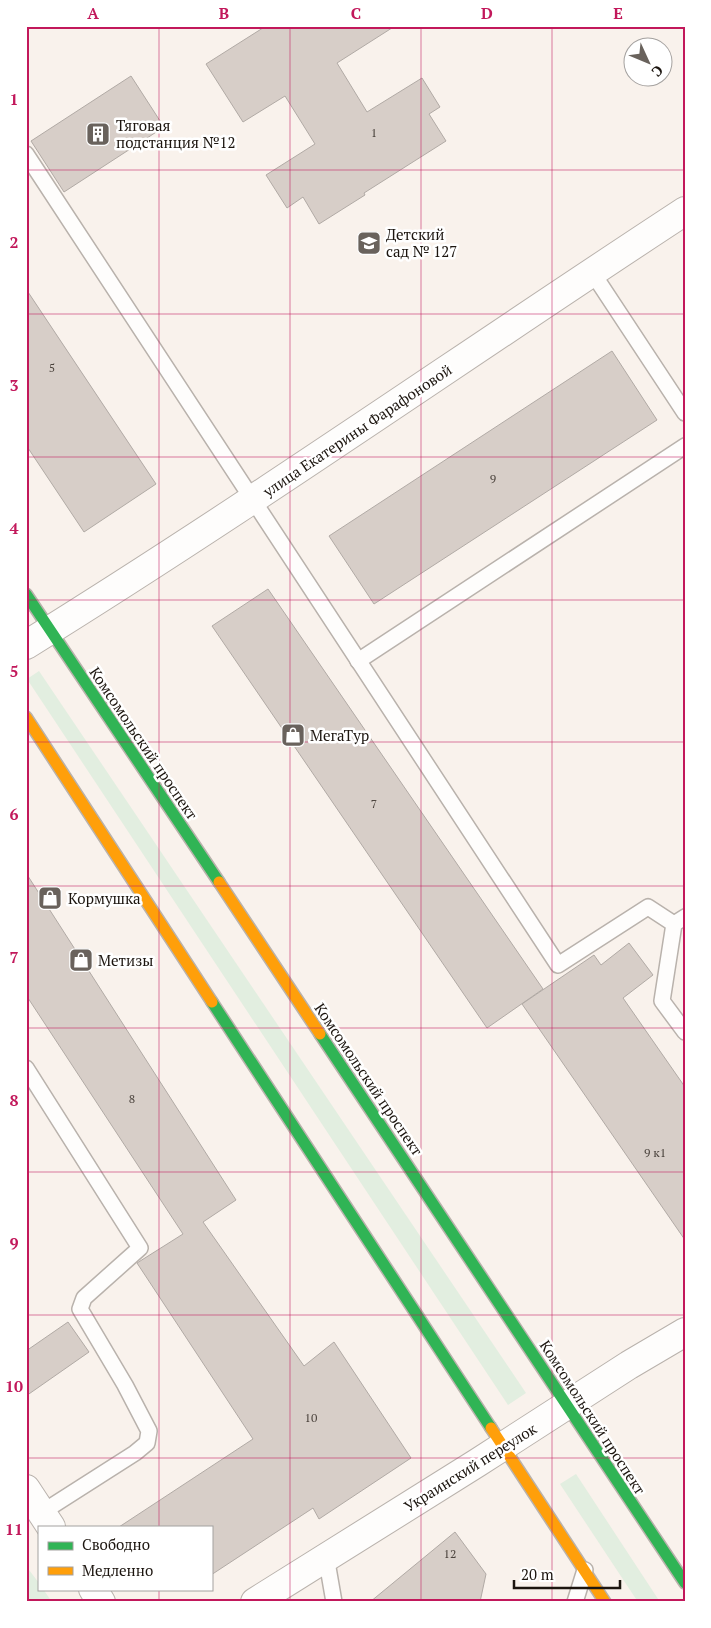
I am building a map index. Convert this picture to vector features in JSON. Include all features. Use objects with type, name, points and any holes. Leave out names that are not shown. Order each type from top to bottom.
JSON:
[{"type":"street","name":"улица Екатерины Фарафоновой","points":[[26,645],[253,499],[685,211]]},
{"type":"street","name":"Комсомольский проспект","points":[[26,594],[685,1583]]},
{"type":"street","points":[[26,717],[605,1602]]},
{"type":"street","name":"Украинский переулок","points":[[255,1602],[629,1365],[685,1332]]},
{"type":"street","points":[[26,1489],[46,1520]]},
{"type":"street","points":[[94,1590],[102,1602]]},
{"type":"lane","points":[[26,154],[558,964],[648,907],[679,921],[662,1001],[685,1032]]},
{"type":"lane","points":[[592,272],[685,413]]},
{"type":"lane","points":[[358,660],[685,446]]},
{"type":"lane","points":[[26,1068],[140,1248],[84,1298],[80,1309],[125,1385],[149,1431],[146,1443],[135,1453],[46,1520]]},
{"type":"lane","points":[[326,1556],[334,1602]]},
{"type":"lane","points":[[575,1602],[585,1570]]},
{"type":"green space","points":[[39,671],[526,1393],[508,1405],[27,679]]},
{"type":"green space","points":[[576,1474],[660,1602],[638,1602],[560,1484]]},
{"type":"green space","points":[[26,1566],[38,1582],[38,1590],[44,1590],[52,1602],[26,1602]]},
{"type":"building","points":[[266,26],[395,26],[337,63],[367,112],[422,78],[440,107],[429,114],[446,141],[319,224],[303,197],[287,208],[266,175],[315,144],[285,96],[243,122],[206,64]]},
{"type":"building","name":"Тяговая подстанция №12","points":[[131,76],[164,127],[64,192],[31,141]]},
{"type":"building","points":[[26,289],[156,484],[84,532],[26,445]]},
{"type":"building","points":[[612,351],[657,420],[374,604],[329,536]]},
{"type":"building","points":[[268,589],[543,989],[487,1028],[212,626]]},
{"type":"building","points":[[26,873],[236,1200],[203,1222],[304,1366],[334,1342],[411,1458],[319,1519],[313,1508],[212,1574],[212,1526],[121,1526],[253,1439],[137,1263],[183,1234],[26,995]]},
{"type":"building","points":[[629,943],[653,975],[623,998],[685,1087],[685,1240],[522,1004],[594,955],[601,965]]},
{"type":"building","points":[[68,1322],[89,1352],[26,1396],[26,1351]]},
{"type":"building","points":[[455,1532],[486,1574],[480,1602],[370,1602]]},
{"type":"traffic: fast","points":[[26,594],[219,882]]},
{"type":"traffic: fast","points":[[212,1002],[491,1428]]},
{"type":"traffic: fast","points":[[320,1034],[685,1583]]},
{"type":"traffic: slow","points":[[26,717],[212,1002]]},
{"type":"traffic: slow","points":[[219,882],[320,1034]]},
{"type":"traffic: slow","points":[[491,1428],[605,1602]]},
{"type":"place","name":"Тяговая подстанция №12","points":[[98,134]]},
{"type":"place","name":"Детский сад № 127","points":[[369,243]]},
{"type":"place","name":"МегаТур","points":[[293,735]]},
{"type":"place","name":"Кормушка","points":[[50,898]]},
{"type":"place","name":"Метизы","points":[[81,960]]}]
